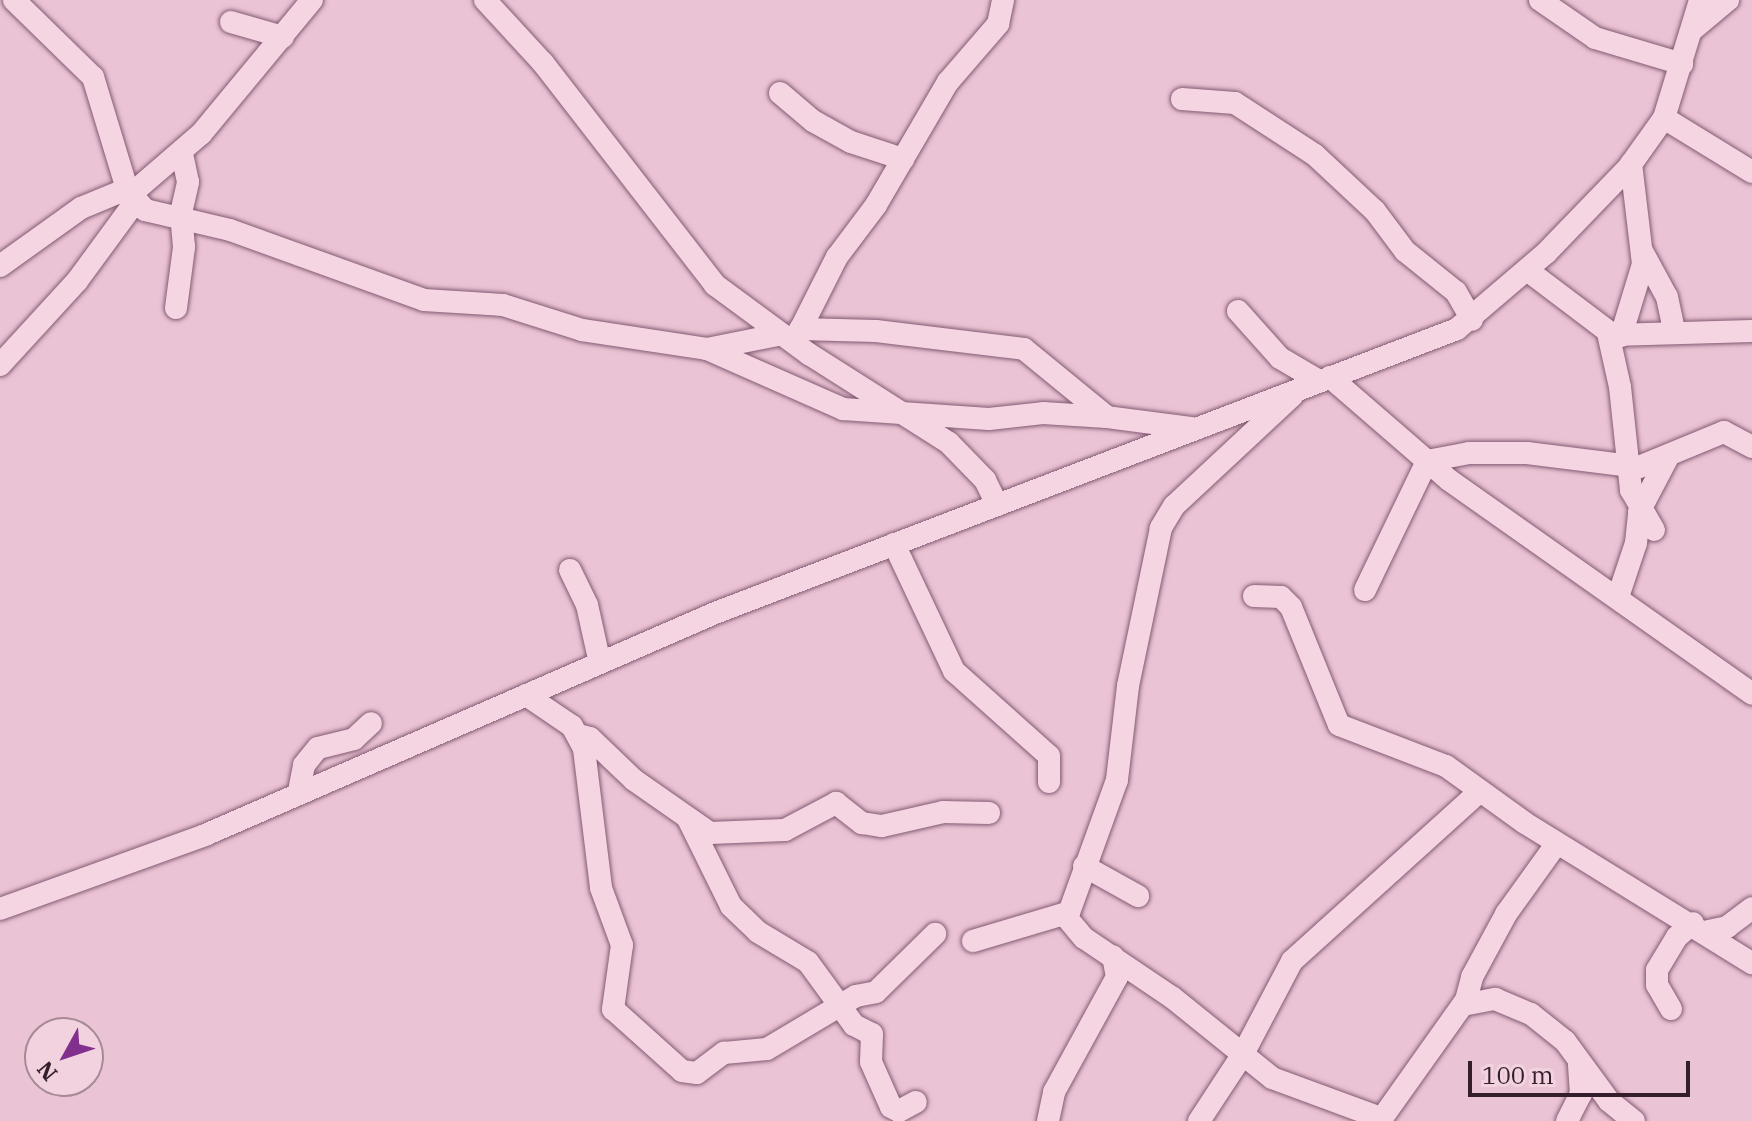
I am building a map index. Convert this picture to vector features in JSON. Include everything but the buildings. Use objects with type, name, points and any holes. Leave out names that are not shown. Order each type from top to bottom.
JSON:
[{"type":"street","points":[[14,0],[93,77],[131,195]]},
{"type":"street","points":[[0,365],[77,281],[131,195],[182,153],[312,0]]},
{"type":"street","points":[[485,0],[543,63],[715,285],[792,335],[969,460],[997,505]]},
{"type":"street","points":[[792,335],[837,257],[903,159],[948,82],[998,24],[1003,0]]},
{"type":"street","points":[[1540,0],[1595,38],[1682,64]]},
{"type":"street","points":[[0,909],[205,835],[299,791],[600,663],[894,544],[1472,320],[1527,270],[1631,164],[1664,118],[1700,0]]},
{"type":"street","points":[[1691,30],[1728,0]]},
{"type":"street","points":[[231,22],[283,37]]},
{"type":"street","points":[[780,93],[813,121],[857,145],[903,159]]},
{"type":"street","points":[[1182,99],[1235,103],[1315,155],[1364,200],[1405,251],[1456,292],[1472,320]]},
{"type":"street","points":[[1664,118],[1752,172]]},
{"type":"street","points":[[176,308],[182,218],[188,182],[182,153]]},
{"type":"street","points":[[1618,597],[1636,543],[1639,512],[1626,467],[1614,334],[1638,293],[1642,251],[1631,164]]},
{"type":"street","points":[[0,266],[81,208],[131,195],[182,218],[279,246],[424,300],[503,305],[582,330],[707,349],[831,406],[989,419],[1043,413],[1197,428]]},
{"type":"street","points":[[1642,251],[1667,297],[1674,331]]},
{"type":"street","points":[[1527,270],[1614,334],[1752,331]]},
{"type":"street","points":[[1238,311],[1280,358],[1752,694]]},
{"type":"street","points":[[707,349],[792,335],[876,331],[1031,351],[1107,417]]},
{"type":"street","points":[[1316,383],[1174,506],[1161,528],[1128,686],[1117,780],[1067,913],[1072,927],[1272,1078],[1380,1120],[1463,1005],[1471,981],[1506,914],[1557,843]]},
{"type":"street","points":[[1427,461],[1469,453],[1527,453],[1626,467],[1667,459],[1724,432],[1752,447]]},
{"type":"street","points":[[1639,512],[1667,459]]},
{"type":"street","points":[[1365,590],[1427,461]]},
{"type":"street","points":[[1639,512],[1654,530]]},
{"type":"street","points":[[894,544],[954,671],[1049,756],[1049,782]]},
{"type":"street","points":[[570,570],[587,605],[600,663]]},
{"type":"street","points":[[1254,596],[1281,597],[1291,607],[1339,725],[1432,759],[1557,843],[1699,928],[1747,961]]},
{"type":"street","points":[[526,695],[561,716],[578,735],[601,888],[622,945],[613,1009],[642,1030],[656,1050],[691,1074],[724,1053],[767,1049],[842,1004],[880,990],[935,934]]},
{"type":"street","points":[[299,791],[304,765],[318,748],[354,739],[371,723]]},
{"type":"street","points":[[578,735],[590,738],[634,780],[710,833],[758,827],[785,830],[836,803],[862,823],[882,826],[943,812],[989,813]]},
{"type":"street","points":[[1199,1121],[1243,1054],[1255,1024],[1300,952],[1480,791]]},
{"type":"street","points":[[688,819],[731,906],[758,932],[808,962],[842,1004],[854,1025],[872,1034],[871,1062],[886,1101],[899,1111],[916,1102]]},
{"type":"street","points":[[1084,866],[1138,896]]},
{"type":"street","points":[[1671,1009],[1657,985],[1657,970],[1677,937],[1747,912],[1747,961]]},
{"type":"street","points":[[973,941],[1067,913]]},
{"type":"street","points":[[1048,1121],[1054,1092],[1117,977],[1113,956]]},
{"type":"street","points":[[1471,981],[1495,999],[1531,1014],[1565,1041],[1579,1065],[1634,1121]]},
{"type":"street","points":[[1463,1005],[1495,999]]},
{"type":"street","points":[[1205,1025],[1218,1091]]},
{"type":"street","points":[[1567,1121],[1581,1094],[1579,1065]]},
{"type":"street","points":[[1218,1091],[1245,1079],[1272,1078]]}]
